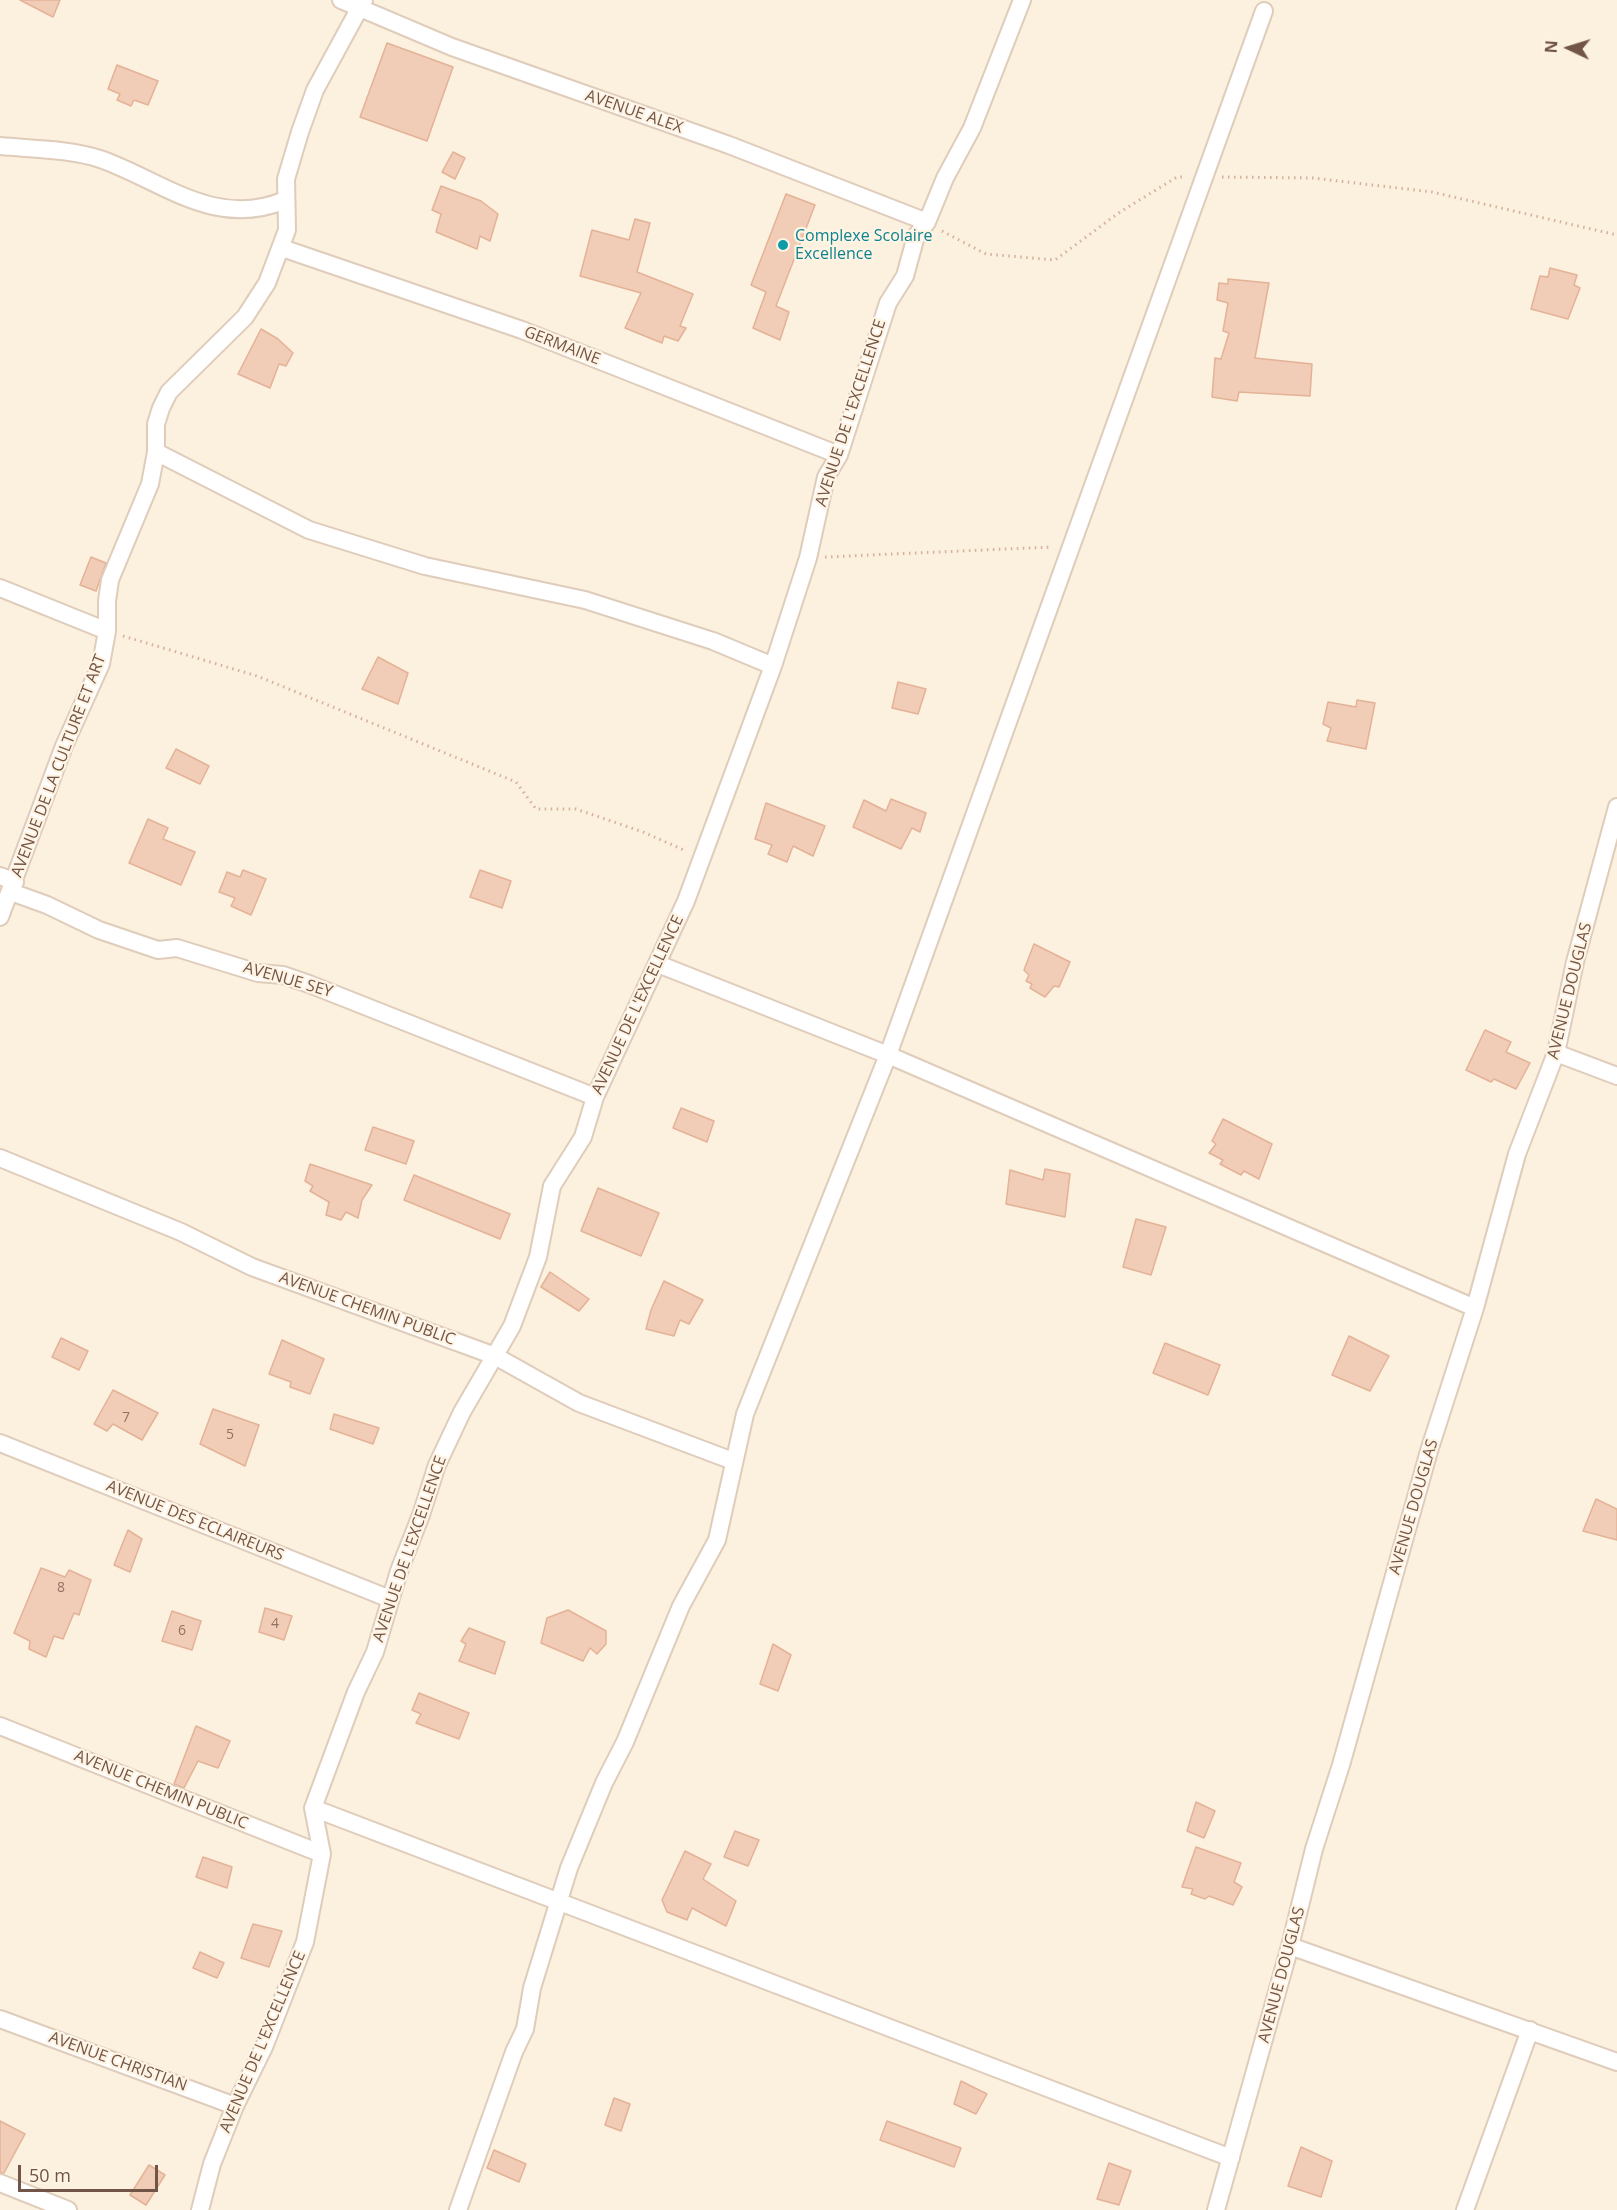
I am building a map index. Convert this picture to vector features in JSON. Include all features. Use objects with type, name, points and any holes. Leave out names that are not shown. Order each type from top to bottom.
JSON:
[{"type":"street","name":"AVENUE ALEX","points":[[341,0],[362,4],[452,47],[729,145],[927,222]]},
{"type":"street","name":"AVENUE DE L'EXCELLENCE","points":[[200,2210],[212,2164],[235,2106],[264,2047],[305,1942],[322,1854],[314,1808],[356,1692],[375,1652],[390,1599],[437,1465],[462,1412],[512,1326],[538,1257],[552,1186],[583,1137],[593,1111],[595,1097],[658,964],[702,859],[773,666],[808,558],[826,477],[839,455],[888,303],[905,276],[916,236],[927,222],[945,178],[972,128],[1022,0]]},
{"type":"street","name":"AVENUE DE LA CULTURE ET ART","points":[[0,917],[9,884],[64,747],[101,664],[107,631],[110,580],[150,484],[156,452],[156,424],[169,392],[245,316],[267,283],[282,248],[289,214],[285,200],[286,179],[315,90],[362,4]]},
{"type":"street","points":[[458,2210],[514,2052],[525,2029],[532,1988],[558,1899],[604,1782],[625,1743],[681,1606],[717,1540],[733,1461],[758,1378],[888,1054],[1069,546],[1264,11]]},
{"type":"street","points":[[0,146],[99,158],[180,197],[223,207],[251,210],[266,208],[285,200]]},
{"type":"street","name":"GERMAINE","points":[[282,248],[522,330],[839,455]]},
{"type":"street","points":[[156,452],[309,530],[425,566],[585,600],[713,641],[773,666]]},
{"type":"street","points":[[0,588],[107,631]]},
{"type":"street","name":"AVENUE DOUGLAS","points":[[1216,2210],[1290,1946],[1314,1849],[1341,1765],[1429,1451],[1475,1308],[1517,1154],[1556,1053],[1575,962],[1617,807]]},
{"type":"street","name":"AVENUE SEY","points":[[9,884],[99,930],[158,950],[177,948],[258,973],[283,975],[595,1097]]},
{"type":"street","points":[[658,964],[888,1054],[1475,1308]]},
{"type":"street","points":[[1556,1053],[1617,1076]]},
{"type":"street","name":"AVENUE CHEMIN PUBLIC","points":[[0,1158],[181,1232],[252,1267],[495,1356],[579,1403],[733,1461]]},
{"type":"street","name":"AVENUE DES ECLAIREURS","points":[[0,1443],[390,1599]]},
{"type":"street","name":"AVENUE CHEMIN PUBLIC","points":[[0,1726],[322,1854]]},
{"type":"street","points":[[314,1808],[558,1899],[1231,2158]]},
{"type":"street","points":[[1290,1946],[1617,2062]]},
{"type":"street","name":"AVENUE CHRISTIAN","points":[[0,2019],[235,2106]]},
{"type":"street","points":[[1465,2210],[1530,2030]]},
{"type":"street","points":[[0,2183],[68,2210]]},
{"type":"path","points":[[927,222],[986,254],[1055,260],[1120,212],[1177,177],[1313,178],[1432,192],[1617,235]]},
{"type":"path","points":[[808,558],[1069,546]]},
{"type":"path","points":[[107,631],[257,676],[516,782],[536,809],[576,809],[643,832],[702,859]]},
{"type":"building","points":[[20,0],[60,0],[53,17]]},
{"type":"building","points":[[387,43],[453,67],[427,141],[360,117]]},
{"type":"building","points":[[117,65],[158,81],[148,105],[134,100],[131,106],[117,100],[120,94],[108,89]]},
{"type":"building","points":[[453,152],[465,158],[455,179],[442,172]]},
{"type":"building","points":[[441,186],[481,201],[498,214],[490,241],[480,236],[477,249],[436,232],[441,214],[432,210]]},
{"type":"building","name":"Complexe Scolaire Excellence","points":[[786,194],[815,205],[776,306],[789,312],[780,340],[753,328],[766,292],[751,285]]},
{"type":"building","points":[[635,219],[650,223],[637,272],[693,294],[680,326],[686,328],[678,341],[664,336],[662,343],[625,328],[641,293],[580,276],[592,230],[629,240]]},
{"type":"building","points":[[1550,268],[1577,275],[1574,285],[1580,288],[1568,319],[1531,309],[1540,276],[1548,277]]},
{"type":"building","points":[[1228,279],[1269,283],[1255,358],[1312,364],[1310,396],[1239,392],[1237,401],[1212,397],[1215,358],[1221,359],[1229,333],[1223,331],[1228,303],[1217,300],[1219,283],[1228,284]]},
{"type":"building","points":[[261,329],[278,339],[293,353],[286,366],[279,364],[270,388],[238,374]]},
{"type":"building","points":[[91,557],[106,563],[96,591],[80,585]]},
{"type":"building","points":[[378,657],[408,673],[398,704],[362,689]]},
{"type":"building","points":[[898,682],[926,689],[918,714],[892,708]]},
{"type":"building","points":[[1357,700],[1375,703],[1366,749],[1327,741],[1331,728],[1323,724],[1328,702],[1356,707]]},
{"type":"building","points":[[176,749],[209,766],[200,784],[166,768]]},
{"type":"building","points":[[891,799],[926,813],[920,832],[912,828],[901,849],[853,827],[864,800],[886,811]]},
{"type":"building","points":[[766,803],[825,826],[813,856],[793,846],[787,862],[768,854],[772,845],[755,839]]},
{"type":"building","points":[[148,819],[168,828],[163,839],[195,852],[181,885],[129,863]]},
{"type":"building","points":[[243,870],[266,879],[251,915],[231,906],[235,898],[219,892],[227,872],[240,877]]},
{"type":"building","points":[[480,870],[511,881],[502,908],[470,897]]},
{"type":"building","points":[[1034,944],[1070,962],[1059,987],[1054,986],[1045,997],[1030,988],[1032,984],[1026,981],[1029,975],[1024,970]]},
{"type":"building","points":[[1485,1030],[1511,1042],[1506,1052],[1530,1063],[1516,1089],[1494,1079],[1491,1082],[1466,1070]]},
{"type":"building","points":[[681,1108],[714,1121],[707,1142],[673,1128]]},
{"type":"building","points":[[1223,1119],[1272,1144],[1259,1179],[1244,1171],[1241,1175],[1220,1164],[1223,1160],[1209,1153],[1216,1144],[1212,1141]]},
{"type":"building","points":[[373,1127],[414,1141],[406,1164],[365,1150]]},
{"type":"building","points":[[310,1164],[372,1185],[362,1200],[358,1218],[346,1212],[341,1220],[326,1215],[329,1202],[310,1191],[313,1186],[305,1181]]},
{"type":"building","points":[[1045,1169],[1070,1174],[1065,1217],[1006,1204],[1010,1170],[1043,1180]]},
{"type":"building","points":[[414,1175],[510,1214],[500,1239],[404,1200]]},
{"type":"building","points":[[598,1188],[659,1213],[641,1256],[581,1231]]},
{"type":"building","points":[[1136,1219],[1166,1227],[1151,1275],[1123,1267]]},
{"type":"building","points":[[550,1272],[589,1299],[579,1311],[541,1287]]},
{"type":"building","points":[[664,1281],[703,1300],[689,1324],[680,1320],[674,1336],[646,1329],[651,1310]]},
{"type":"building","points":[[1349,1336],[1389,1356],[1370,1391],[1332,1375]]},
{"type":"building","points":[[61,1338],[88,1351],[79,1370],[52,1357]]},
{"type":"building","points":[[282,1340],[324,1359],[310,1394],[290,1387],[291,1382],[269,1374]]},
{"type":"building","points":[[1165,1343],[1220,1365],[1208,1395],[1153,1373]]},
{"type":"building","points":[[113,1390],[158,1413],[142,1440],[113,1424],[107,1431],[94,1424]]},
{"type":"building","points":[[213,1409],[259,1425],[245,1466],[200,1444]]},
{"type":"building","points":[[334,1414],[379,1428],[373,1444],[330,1429]]},
{"type":"building","points":[[1596,1499],[1617,1509],[1617,1540],[1583,1531]]},
{"type":"building","points":[[128,1530],[142,1539],[130,1572],[114,1565]]},
{"type":"building","points":[[41,1568],[65,1577],[69,1570],[91,1580],[79,1615],[74,1613],[63,1639],[54,1636],[46,1657],[29,1649],[30,1641],[14,1633]]},
{"type":"building","points":[[265,1608],[292,1616],[284,1640],[259,1632]]},
{"type":"building","points":[[568,1610],[606,1631],[606,1644],[597,1654],[590,1648],[583,1661],[541,1643],[547,1618]]},
{"type":"building","points":[[172,1611],[201,1621],[192,1650],[162,1641]]},
{"type":"building","points":[[469,1628],[505,1642],[495,1674],[459,1661],[466,1644],[461,1641]]},
{"type":"building","points":[[773,1644],[791,1655],[778,1691],[760,1684]]},
{"type":"building","points":[[419,1693],[469,1713],[459,1739],[416,1723],[421,1714],[412,1710]]},
{"type":"building","points":[[196,1726],[230,1741],[218,1768],[198,1761],[184,1788],[174,1784]]},
{"type":"building","points":[[1196,1802],[1215,1811],[1204,1838],[1187,1831]]},
{"type":"building","points":[[735,1831],[759,1840],[748,1866],[724,1857]]},
{"type":"building","points":[[1196,1847],[1241,1863],[1234,1882],[1242,1887],[1233,1905],[1209,1896],[1205,1899],[1191,1894],[1193,1889],[1182,1887]]},
{"type":"building","points":[[685,1851],[711,1864],[703,1879],[736,1901],[726,1926],[692,1908],[687,1920],[667,1912],[662,1900]]},
{"type":"building","points":[[203,1857],[232,1867],[227,1888],[196,1877]]},
{"type":"building","points":[[253,1924],[282,1931],[269,1967],[241,1958]]},
{"type":"building","points":[[200,1952],[224,1963],[217,1978],[193,1968]]},
{"type":"building","points":[[961,2081],[987,2094],[976,2114],[954,2104]]},
{"type":"building","points":[[614,2098],[630,2104],[621,2131],[605,2125]]},
{"type":"building","points":[[0,2121],[25,2134],[4,2173],[0,2173]]},
{"type":"building","points":[[887,2121],[961,2148],[954,2167],[880,2140]]},
{"type":"building","points":[[1301,2147],[1332,2161],[1321,2197],[1288,2186]]},
{"type":"building","points":[[494,2150],[526,2164],[519,2182],[487,2168]]},
{"type":"building","points":[[1109,2163],[1131,2171],[1119,2205],[1097,2199]]},
{"type":"building","points":[[149,2165],[165,2175],[146,2205],[130,2195]]},
{"type":"place","name":"Complexe Scolaire Excellence","points":[[783,245]]}]
